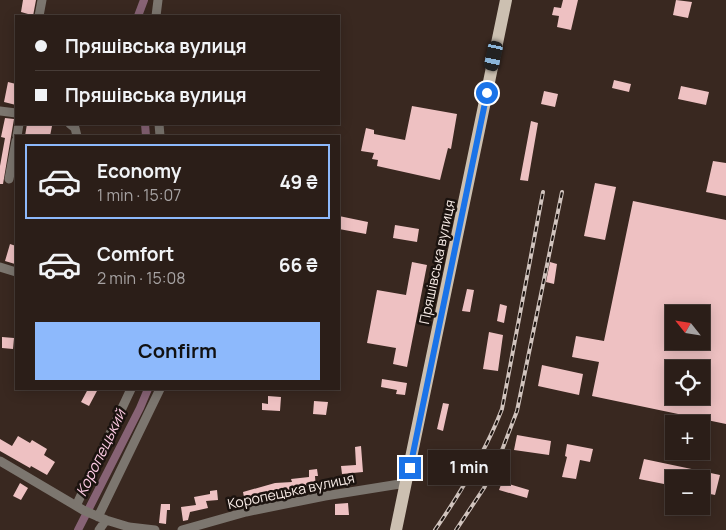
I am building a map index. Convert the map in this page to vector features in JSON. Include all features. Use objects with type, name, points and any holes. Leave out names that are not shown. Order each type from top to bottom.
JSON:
[{"type":"main road","name":"Пряшівська вулиця","points":[[396,530],[506,0]]},
{"type":"street","points":[[39,15],[42,0]]},
{"type":"street","points":[[156,15],[158,0]]},
{"type":"street","points":[[0,111],[15,114]]},
{"type":"street","points":[[10,178],[15,148]]},
{"type":"street","points":[[0,267],[15,272]]},
{"type":"street","points":[[99,530],[91,514],[130,390]]},
{"type":"street","points":[[91,514],[159,390]]},
{"type":"street","points":[[0,461],[91,514],[129,527],[155,530]]},
{"type":"street","name":"Коропецька вулиця","points":[[182,530],[246,512],[308,499],[406,483]]},
{"type":"building","points":[[23,0],[36,0],[33,15],[21,12]]},
{"type":"building","points":[[563,0],[578,0],[571,30],[557,27],[559,16],[552,15],[554,7],[561,8]]},
{"type":"building","points":[[676,0],[692,2],[688,18],[673,15]]},
{"type":"building","points":[[614,80],[631,84],[629,92],[612,88]]},
{"type":"building","points":[[8,82],[15,84],[15,105],[4,102]]},
{"type":"building","points":[[681,86],[709,92],[706,105],[678,99]]},
{"type":"building","points":[[544,91],[558,94],[555,107],[541,104]]},
{"type":"building","points":[[412,106],[457,114],[451,149],[448,148],[440,180],[377,166],[378,160],[372,159],[374,153],[361,151],[366,128],[374,130],[374,134],[405,140]]},
{"type":"building","points":[[5,118],[14,119],[3,184],[0,184],[0,166],[5,138],[1,137]]},
{"type":"building","points":[[531,121],[538,123],[528,181],[520,180]]},
{"type":"building","points":[[27,125],[52,126],[50,135],[25,135]]},
{"type":"building","points":[[713,161],[726,163],[726,196],[706,192]]},
{"type":"building","points":[[595,183],[616,187],[605,240],[584,236]]},
{"type":"building","points":[[633,201],[726,220],[726,424],[710,421],[710,415],[683,415],[592,396],[599,362],[572,357],[576,336],[604,341]]},
{"type":"building","points":[[340,216],[368,222],[366,234],[340,229]]},
{"type":"building","points":[[395,225],[419,229],[417,242],[393,238]]},
{"type":"building","points":[[10,244],[15,246],[15,264],[5,261]]},
{"type":"building","points":[[412,262],[427,265],[407,367],[393,364],[396,348],[367,343],[377,290],[406,295]]},
{"type":"building","points":[[550,262],[557,264],[554,284],[546,282]]},
{"type":"building","points":[[467,289],[474,290],[470,312],[462,311]]},
{"type":"building","points":[[500,304],[507,306],[504,323],[497,321]]},
{"type":"building","points":[[489,332],[503,335],[498,371],[483,369]]},
{"type":"building","points":[[2,337],[14,338],[13,349],[2,348]]},
{"type":"building","points":[[542,365],[583,374],[579,395],[538,386]]},
{"type":"building","points":[[382,379],[407,383],[405,395],[396,394],[397,390],[381,387]]},
{"type":"building","points":[[87,390],[97,390],[89,406],[81,402]]},
{"type":"building","points":[[268,396],[281,397],[280,411],[262,410],[262,403],[268,404]]},
{"type":"building","points":[[314,401],[328,402],[326,415],[313,414]]},
{"type":"building","points":[[443,403],[449,404],[443,431],[437,429]]},
{"type":"building","points":[[517,435],[551,441],[549,455],[514,450]]},
{"type":"building","points":[[18,436],[30,443],[32,440],[47,449],[44,455],[55,462],[47,475],[0,451],[0,439],[12,446]]},
{"type":"building","points":[[567,444],[593,449],[590,462],[580,460],[576,479],[562,477],[567,457],[565,456]]},
{"type":"building","points":[[361,446],[363,472],[342,474],[341,466],[356,465],[355,447]]},
{"type":"building","points":[[644,459],[696,470],[665,470],[665,484],[639,479]]},
{"type":"building","points":[[317,469],[318,476],[315,476],[316,490],[267,494],[268,501],[262,502],[261,498],[245,502],[243,492],[275,483],[292,482],[291,479],[309,477],[309,470]]},
{"type":"building","points":[[710,473],[720,475],[715,495],[710,494]]},
{"type":"building","points":[[502,482],[529,490],[527,498],[499,490]]},
{"type":"building","points":[[20,483],[28,488],[21,500],[13,496]]},
{"type":"building","points":[[217,490],[218,500],[206,501],[208,508],[190,512],[188,520],[183,521],[181,507],[196,505],[194,497],[210,494],[210,491]]},
{"type":"building","points":[[348,503],[349,515],[335,515],[335,504]]},
{"type":"building","points":[[161,504],[170,504],[170,510],[167,510],[166,524],[159,523]]},
{"type":"waterway","name":"Коропецький","points":[[138,15],[144,0]]},
{"type":"waterway","name":"Коропецький","points":[[145,125],[146,135]]},
{"type":"waterway","name":"Коропецький","points":[[78,530],[148,390]]},
{"type":"railway","points":[[435,530],[472,472],[502,409],[543,192]]},
{"type":"railway","points":[[456,530],[484,488],[499,458],[517,411],[562,192]]},
{"type":"route","points":[[410,468],[487,93]]}]
